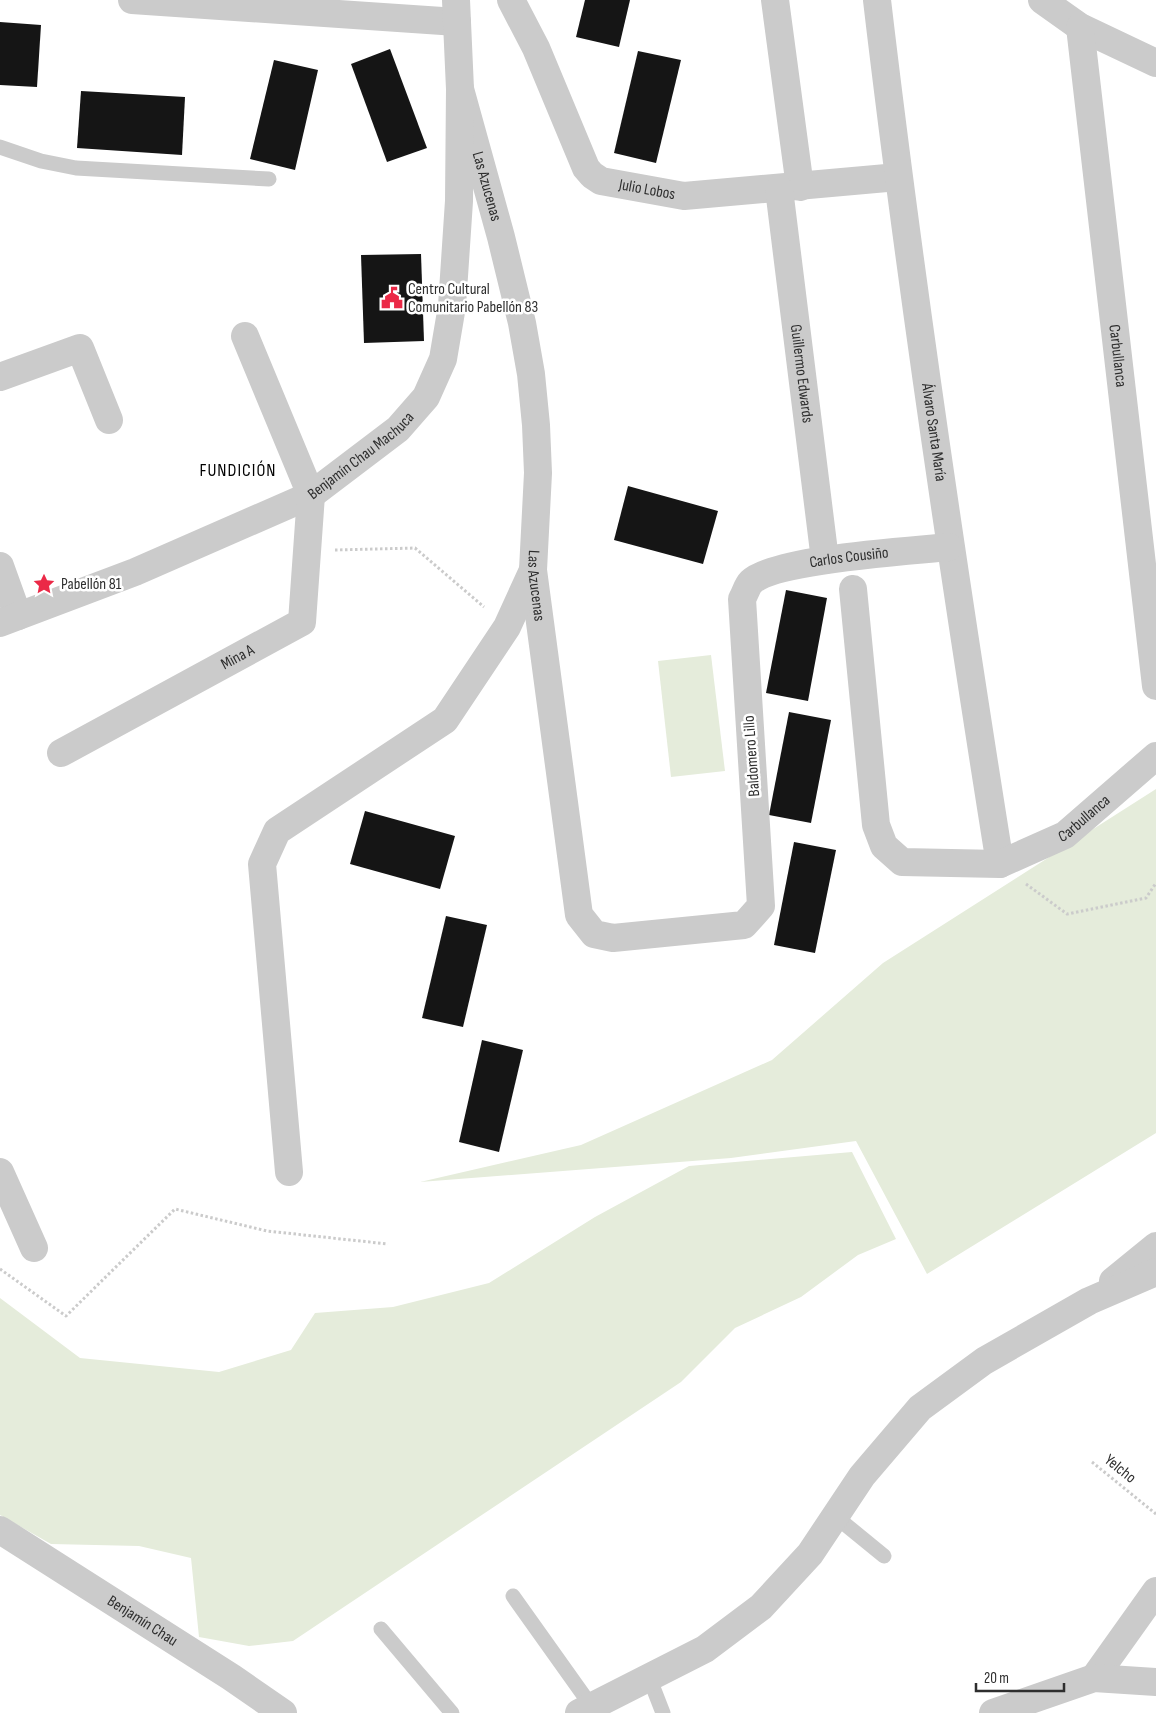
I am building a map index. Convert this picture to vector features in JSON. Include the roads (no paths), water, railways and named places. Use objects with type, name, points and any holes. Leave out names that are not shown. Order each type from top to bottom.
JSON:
[{"type":"street","points":[[132,0],[457,11],[460,89]]},
{"type":"street","name":"Julio Lobos","points":[[510,0],[536,48],[584,163],[592,176],[611,183],[684,196],[898,177]]},
{"type":"street","name":"Guillermo Edwards","points":[[775,0],[790,188],[825,560]]},
{"type":"street","name":"Álvaro Santa María","points":[[877,0],[898,177],[949,547],[1000,864]]},
{"type":"street","points":[[1042,0],[1080,26],[1156,63]]},
{"type":"street","name":"Carbullanca","points":[[1080,26],[1156,686]]},
{"type":"street","name":"Benjamín Chau Machuca","points":[[9,620],[135,572],[311,495],[398,429],[426,397],[443,359],[452,306],[460,201],[460,89]]},
{"type":"street","name":"Las Azucenas","points":[[460,89],[501,237],[522,323],[531,374],[538,473],[533,570],[579,915],[594,934],[613,938],[744,925]]},
{"type":"street","points":[[244,336],[311,495]]},
{"type":"street","points":[[0,377],[80,348],[108,420]]},
{"type":"street","name":"Mina A","points":[[61,753],[302,622],[311,495]]},
{"type":"street","name":"Carlos Cousiño","points":[[751,582],[774,569],[825,560],[949,547]]},
{"type":"street","points":[[0,566],[9,620]]},
{"type":"street","points":[[289,1172],[262,864],[277,831],[445,720],[507,627],[533,570]]},
{"type":"street","name":"Baldomero Lillo","points":[[744,925],[761,906],[742,599],[751,582]]},
{"type":"street","points":[[854,589],[876,825],[884,846],[902,862],[1000,864]]},
{"type":"street","name":"Carbullanca","points":[[1000,864],[1065,835],[1156,756]]},
{"type":"street","points":[[0,1172],[34,1248]]},
{"type":"street","points":[[1089,1301],[1156,1246]]},
{"type":"street","points":[[586,1710],[705,1649],[761,1607],[810,1554],[862,1476],[920,1408],[984,1362],[1089,1301],[1156,1272]]},
{"type":"street","name":"Benjamín Chau","points":[[0,1530],[231,1677],[283,1713]]},
{"type":"street","points":[[1094,1678],[1156,1591]]},
{"type":"street","points":[[998,1712],[1094,1678],[1156,1682]]},
{"type":"lane","points":[[0,147],[32,159],[76,168],[269,179]]},
{"type":"lane","points":[[835,1516],[884,1556]]},
{"type":"lane","points":[[513,1596],[586,1710]]},
{"type":"lane","points":[[381,1629],[452,1713]]},
{"type":"lane","points":[[649,1677],[662,1713]]},
{"type":"place","name":"Centro Cultural Comunitario Pabellón 83","points":[[392,298]]},
{"type":"place","name":"Pabellón 81","points":[[44,584]]},
{"type":"district","name":"FUNDICIÓN","points":[[238,470]]}]
